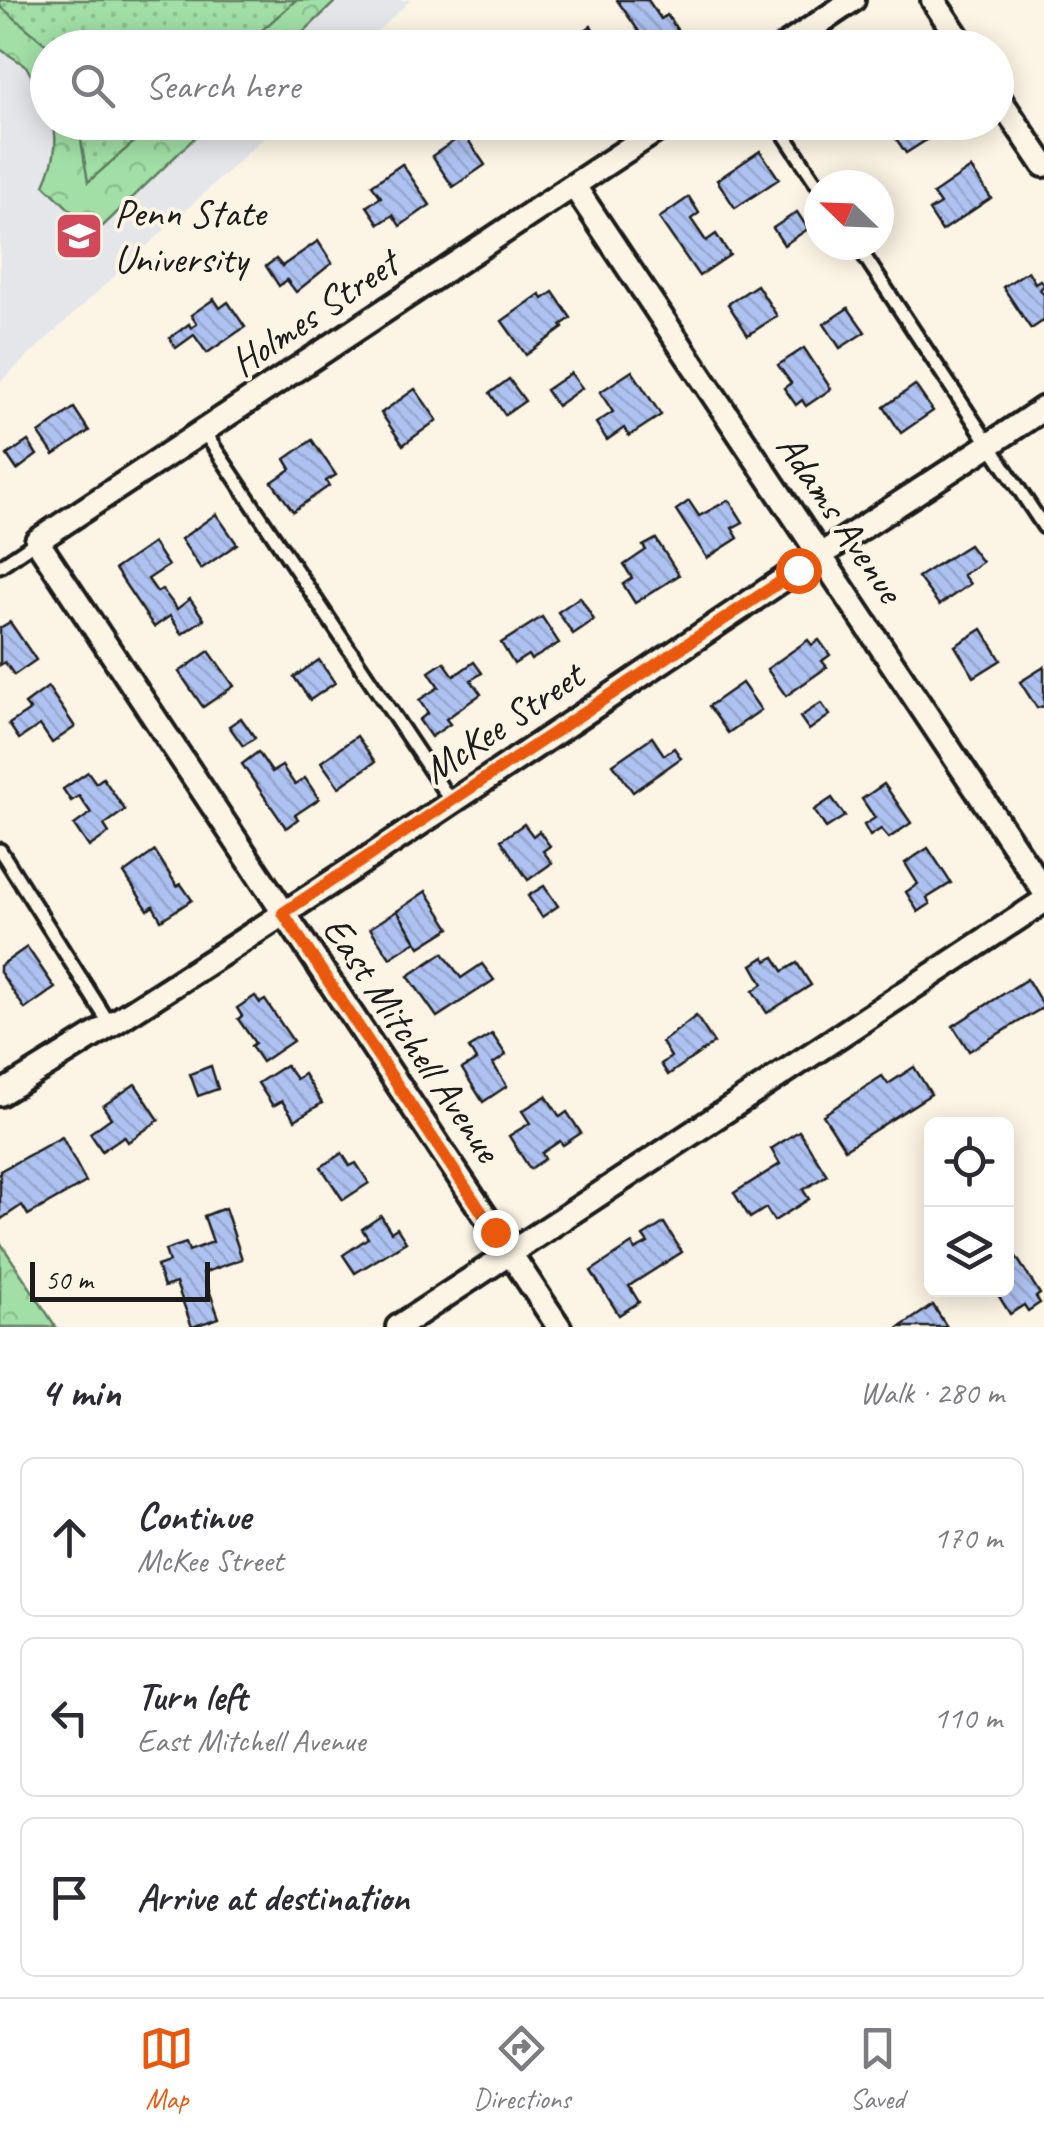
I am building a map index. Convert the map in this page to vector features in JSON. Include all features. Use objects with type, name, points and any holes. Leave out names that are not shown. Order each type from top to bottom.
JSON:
[{"type":"street","points":[[809,30],[853,0]]},
{"type":"street","points":[[933,0],[953,30]]},
{"type":"street","points":[[1014,121],[1044,165]]},
{"type":"street","name":"Holmes Street","points":[[37,542],[642,140]]},
{"type":"street","name":"Adams Avenue","points":[[574,186],[1044,891]]},
{"type":"street","name":"McKee Street","points":[[0,1094],[111,1026],[452,802],[1044,408]]},
{"type":"street","name":"East Mitchell Avenue","points":[[37,542],[559,1327]]},
{"type":"street","points":[[398,1327],[1044,901]]},
{"type":"lane","points":[[788,140],[808,170]]},
{"type":"lane","points":[[868,260],[1044,528]]},
{"type":"lane","points":[[204,432],[452,802]]},
{"type":"lane","name":"Holmes Street","points":[[0,566],[37,542]]},
{"type":"lane","points":[[0,850],[111,1026]]},
{"type":"shaded area","name":"Penn State University","points":[[0,0],[411,0],[378,30],[30,30],[30,140],[262,140],[0,382]]},
{"type":"green space","points":[[0,0],[337,0],[306,30],[30,30],[30,73],[26,66],[0,49]]},
{"type":"green space","points":[[0,0],[296,0],[262,30],[30,31],[0,6]]},
{"type":"green space","points":[[55,140],[192,140],[103,226],[89,228],[44,185]]},
{"type":"green space","points":[[81,140],[136,140],[88,182]]},
{"type":"green space","points":[[0,1242],[56,1327],[0,1327]]},
{"type":"building","points":[[617,0],[648,0],[661,19],[667,15],[677,30],[638,30]]},
{"type":"building","points":[[455,140],[468,140],[485,165],[453,187],[432,156]]},
{"type":"building","points":[[897,140],[926,140],[906,153]]},
{"type":"building","points":[[760,151],[779,179],[735,208],[717,180]]},
{"type":"building","points":[[402,164],[430,205],[400,226],[393,215],[379,224],[367,206],[381,197],[372,185]]},
{"type":"building","points":[[971,168],[991,198],[942,231],[929,211],[940,204],[933,194]]},
{"type":"building","points":[[689,197],[699,213],[691,219],[706,241],[716,234],[730,255],[699,276],[659,218]]},
{"type":"building","points":[[797,212],[804,223],[804,232],[784,245],[773,228]]},
{"type":"building","points":[[318,241],[332,263],[296,292],[287,280],[279,286],[266,266],[276,259],[282,266]]},
{"type":"building","points":[[1028,271],[1035,283],[1040,280],[1044,286],[1040,289],[1044,295],[1044,323],[1031,329],[1003,287]]},
{"type":"building","points":[[757,285],[777,316],[748,335],[728,304]]},
{"type":"building","points":[[553,292],[571,318],[526,355],[502,321],[540,294],[543,299]]},
{"type":"building","points":[[214,299],[220,308],[228,302],[245,327],[207,353],[194,335],[176,348],[170,338],[189,324],[191,328],[197,324],[191,315]]},
{"type":"building","points":[[848,308],[865,332],[840,348],[824,324]]},
{"type":"building","points":[[804,348],[831,389],[806,406],[802,400],[796,405],[784,388],[791,383],[778,365]]},
{"type":"building","points":[[632,371],[661,415],[629,436],[624,428],[607,440],[596,423],[613,412],[600,392]]},
{"type":"building","points":[[571,373],[582,388],[557,406],[546,390]]},
{"type":"building","points":[[509,379],[525,401],[505,415],[490,393]]},
{"type":"building","points":[[915,385],[933,411],[901,433],[884,407]]},
{"type":"building","points":[[415,389],[437,420],[403,445],[381,413]]},
{"type":"building","points":[[74,408],[89,431],[54,455],[39,433]]},
{"type":"building","points":[[312,440],[336,475],[326,481],[329,486],[293,511],[272,482],[291,469],[285,459]]},
{"type":"building","points":[[28,441],[37,455],[17,470],[7,455]]},
{"type":"building","points":[[729,500],[743,522],[732,528],[738,538],[707,558],[676,510],[689,501],[699,516]]},
{"type":"building","points":[[216,514],[237,544],[201,569],[181,539]]},
{"type":"building","points":[[656,539],[679,575],[635,603],[623,584],[632,578],[624,565]]},
{"type":"building","points":[[153,543],[168,566],[148,579],[157,592],[162,589],[177,609],[190,599],[204,619],[182,634],[170,616],[154,627],[115,569]]},
{"type":"building","points":[[969,545],[982,562],[963,575],[970,584],[939,605],[918,577]]},
{"type":"building","points":[[580,597],[594,620],[573,634],[558,612]]},
{"type":"building","points":[[542,617],[559,643],[531,660],[528,655],[514,664],[501,643]]},
{"type":"building","points":[[10,622],[36,660],[14,675],[5,662],[0,665],[0,628]]},
{"type":"building","points":[[982,629],[1001,660],[974,677],[955,646]]},
{"type":"building","points":[[808,640],[812,645],[819,640],[830,655],[822,661],[827,667],[786,696],[767,669]]},
{"type":"building","points":[[209,651],[234,686],[203,707],[179,672]]},
{"type":"building","points":[[319,660],[335,683],[310,700],[294,677]]},
{"type":"building","points":[[444,662],[454,676],[474,662],[482,673],[471,680],[481,694],[446,719],[450,724],[431,737],[419,720],[428,713],[419,700],[439,687],[429,672]]},
{"type":"building","points":[[1044,667],[1044,706],[1037,708],[1020,682]]},
{"type":"building","points":[[742,683],[761,710],[728,733],[709,706]]},
{"type":"building","points":[[48,687],[75,727],[52,743],[40,725],[19,739],[9,724],[30,710],[25,704]]},
{"type":"building","points":[[821,703],[830,715],[809,730],[800,717]]},
{"type":"building","points":[[241,718],[255,738],[243,746],[229,726]]},
{"type":"building","points":[[357,736],[375,762],[339,787],[321,762]]},
{"type":"building","points":[[652,737],[664,755],[674,748],[681,758],[633,792],[613,764]]},
{"type":"building","points":[[258,752],[272,772],[282,766],[295,785],[305,778],[319,799],[295,815],[298,819],[286,828],[242,764]]},
{"type":"building","points":[[88,772],[96,783],[103,778],[125,810],[104,825],[109,833],[89,847],[74,825],[91,813],[79,796],[71,801],[63,789]]},
{"type":"building","points":[[884,784],[911,823],[889,838],[881,829],[870,836],[864,825],[875,818],[862,799]]},
{"type":"building","points":[[832,798],[845,816],[826,828],[814,810]]},
{"type":"building","points":[[524,824],[533,836],[539,831],[550,846],[543,851],[552,863],[528,880],[501,840]]},
{"type":"building","points":[[928,848],[951,883],[927,898],[930,904],[918,912],[906,892],[918,884],[905,863]]},
{"type":"building","points":[[155,851],[177,886],[181,884],[192,900],[161,920],[153,906],[148,910],[124,873]]},
{"type":"building","points":[[544,886],[558,906],[542,917],[528,896]]},
{"type":"building","points":[[426,891],[450,928],[420,947],[397,911]]},
{"type":"building","points":[[397,911],[416,941],[390,958],[370,928]]},
{"type":"building","points":[[27,947],[55,988],[25,1009],[0,972],[0,966]]},
{"type":"building","points":[[443,953],[461,978],[482,964],[494,980],[437,1017],[408,976]]},
{"type":"building","points":[[764,957],[767,961],[774,957],[783,971],[797,963],[811,985],[767,1013],[753,991],[763,984],[752,965]]},
{"type":"building","points":[[1027,979],[1044,1007],[969,1051],[953,1026]]},
{"type":"building","points":[[255,996],[260,1003],[265,1000],[293,1041],[262,1062],[251,1046],[255,1043],[238,1019],[242,1016],[237,1008]]},
{"type":"building","points":[[696,1016],[714,1043],[668,1075],[661,1064],[671,1057],[662,1042]]},
{"type":"building","points":[[492,1034],[506,1055],[493,1064],[507,1086],[483,1102],[462,1069],[476,1060],[469,1048]]},
{"type":"building","points":[[286,1065],[296,1079],[304,1074],[322,1103],[295,1120],[282,1101],[273,1106],[258,1083]]},
{"type":"building","points":[[211,1066],[218,1089],[198,1096],[190,1074]]},
{"type":"building","points":[[914,1067],[931,1094],[845,1149],[823,1115],[882,1076],[888,1084]]},
{"type":"building","points":[[135,1084],[159,1120],[128,1142],[124,1136],[102,1151],[90,1133],[111,1118],[103,1106]]},
{"type":"building","points":[[546,1096],[560,1117],[567,1112],[581,1133],[542,1153],[545,1159],[530,1169],[509,1136],[530,1123],[522,1111]]},
{"type":"building","points":[[799,1131],[827,1175],[803,1190],[809,1199],[774,1221],[766,1208],[750,1218],[734,1193],[780,1164],[771,1149]]},
{"type":"building","points":[[62,1137],[86,1182],[28,1215],[22,1205],[0,1220],[0,1171]]},
{"type":"building","points":[[342,1153],[350,1166],[356,1163],[369,1183],[343,1200],[321,1167]]},
{"type":"building","points":[[225,1208],[242,1259],[203,1273],[219,1318],[192,1327],[176,1283],[164,1287],[157,1266],[169,1262],[165,1250],[186,1243],[189,1251],[213,1242],[204,1216]]},
{"type":"building","points":[[381,1216],[391,1232],[397,1228],[406,1242],[355,1273],[343,1255],[368,1238],[362,1229]]},
{"type":"building","points":[[664,1223],[682,1252],[629,1286],[639,1302],[619,1315],[591,1271],[632,1244],[635,1250],[648,1243],[643,1236]]},
{"type":"building","points":[[1014,1256],[1040,1294],[1036,1297],[1040,1303],[1028,1311],[1024,1305],[1010,1314],[999,1297],[1014,1297]]},
{"type":"building","points":[[933,1305],[947,1327],[900,1327]]},
{"type":"place","name":"Penn State University","points":[[79,236]]},
{"type":"route","points":[[495,1232],[283,913],[798,570]]}]
